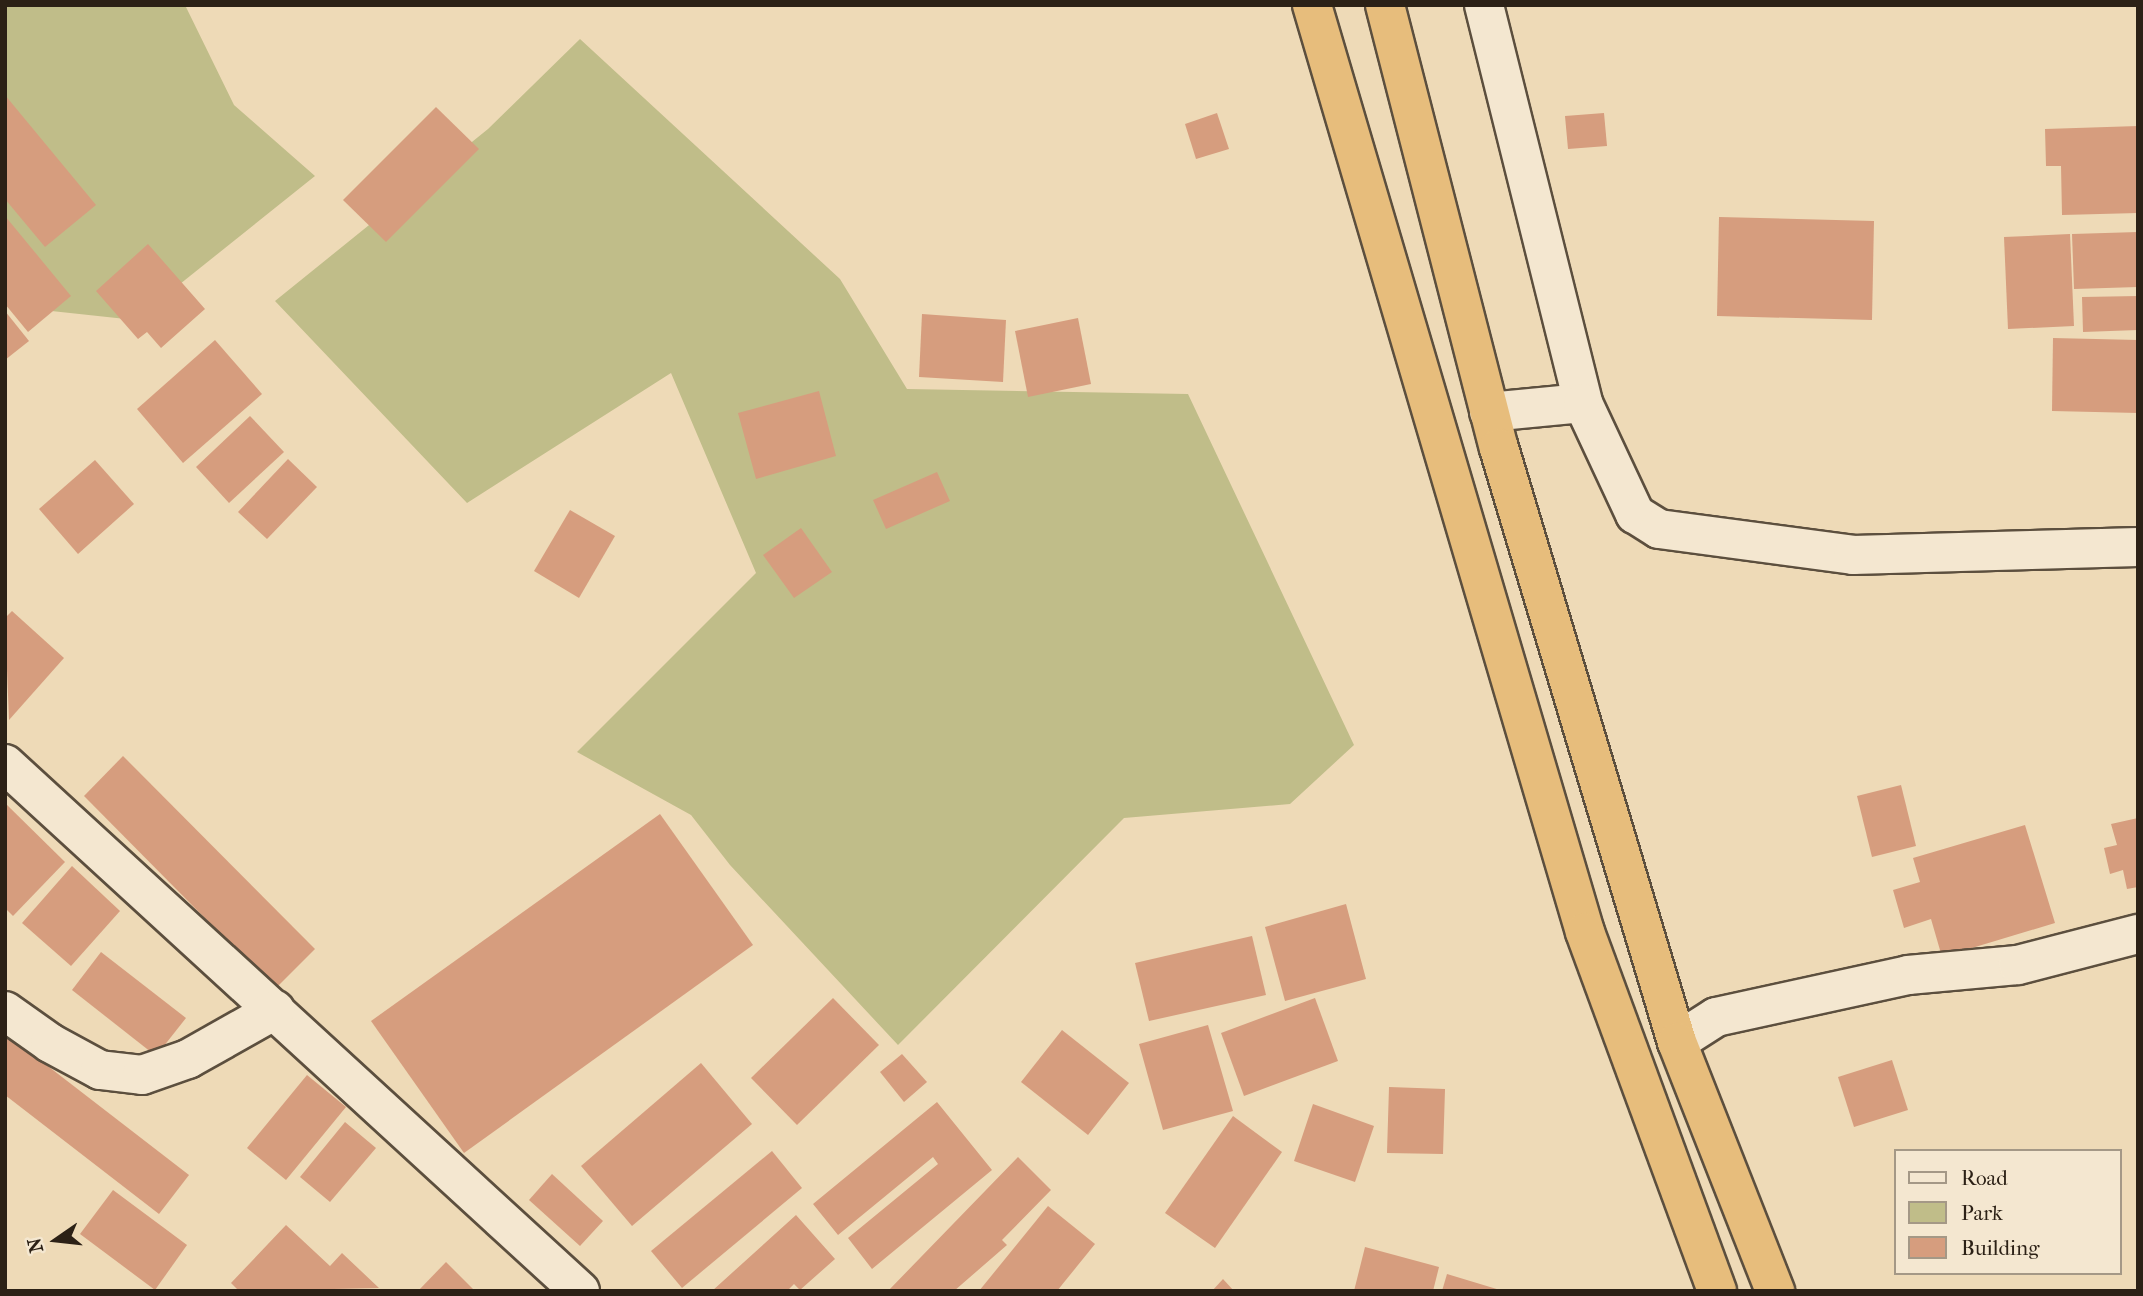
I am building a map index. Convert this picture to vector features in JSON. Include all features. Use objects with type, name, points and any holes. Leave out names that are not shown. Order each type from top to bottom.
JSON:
[{"type":"highway","points":[[1312,5],[1585,932],[1717,1291]]},
{"type":"highway","points":[[1385,5],[1489,412],[1677,1042],[1775,1291]]},
{"type":"street","points":[[1484,5],[1583,403],[1635,514],[1659,529],[1853,555],[2138,548]]},
{"type":"street","points":[[1489,412],[1583,403]]},
{"type":"street","points":[[5,764],[580,1291]]},
{"type":"street","points":[[1677,1042],[1716,1017],[1908,975],[2018,965],[2138,934]]},
{"type":"street","points":[[5,1011],[50,1044],[100,1070],[142,1074],[188,1059],[275,1010]]},
{"type":"green space","points":[[5,5],[185,5],[234,105],[315,176],[135,320],[5,306]]},
{"type":"green space","points":[[580,39],[840,279],[907,389],[1188,394],[1354,745],[1290,804],[1124,818],[898,1045],[730,865],[691,815],[577,752],[756,573],[671,373],[467,503],[275,301],[488,129]]},
{"type":"building","points":[[5,95],[96,205],[45,247],[5,199]]},
{"type":"building","points":[[436,107],[479,149],[386,242],[343,200]]},
{"type":"building","points":[[1217,113],[1229,149],[1196,159],[1185,124]]},
{"type":"building","points":[[1604,113],[1607,146],[1568,149],[1565,116]]},
{"type":"building","points":[[2138,126],[2138,213],[2062,215],[2061,166],[2046,166],[2045,129]]},
{"type":"building","points":[[5,216],[71,296],[28,332],[5,304]]},
{"type":"building","points":[[1719,217],[1874,221],[1872,320],[1717,316]]},
{"type":"building","points":[[2138,232],[2138,287],[2074,289],[2072,234]]},
{"type":"building","points":[[2070,234],[2074,326],[2008,329],[2004,237]]},
{"type":"building","points":[[148,244],[205,309],[161,348],[147,332],[138,339],[96,291]]},
{"type":"building","points":[[2138,296],[2138,330],[2083,332],[2082,297]]},
{"type":"building","points":[[5,311],[29,341],[5,360]]},
{"type":"building","points":[[922,314],[1006,320],[1003,382],[919,377]]},
{"type":"building","points":[[1078,318],[1091,384],[1028,397],[1015,331]]},
{"type":"building","points":[[2053,338],[2138,340],[2138,413],[2052,411]]},
{"type":"building","points":[[215,340],[262,394],[183,463],[137,409]]},
{"type":"building","points":[[819,391],[836,456],[756,479],[738,413]]},
{"type":"building","points":[[250,416],[284,452],[229,503],[196,467]]},
{"type":"building","points":[[288,459],[317,487],[267,539],[238,512]]},
{"type":"building","points":[[95,460],[134,504],[78,554],[39,509]]},
{"type":"building","points":[[937,472],[950,501],[886,529],[873,500]]},
{"type":"building","points":[[570,510],[615,536],[579,598],[534,571]]},
{"type":"building","points":[[801,528],[832,572],[794,598],[763,555]]},
{"type":"building","points":[[12,611],[64,658],[9,720],[5,618]]},
{"type":"building","points":[[123,756],[315,949],[275,989],[84,796]]},
{"type":"building","points":[[1901,785],[1916,846],[1872,857],[1857,796]]},
{"type":"building","points":[[5,803],[65,862],[13,916],[5,908]]},
{"type":"building","points":[[660,814],[753,945],[464,1153],[371,1021]]},
{"type":"building","points":[[2138,818],[2138,887],[2127,889],[2123,870],[2110,874],[2104,848],[2117,845],[2111,824]]},
{"type":"building","points":[[2025,825],[2055,923],[1942,957],[1931,919],[1904,928],[1893,890],[1920,882],[1913,858]]},
{"type":"building","points":[[72,866],[120,911],[71,966],[22,923]]},
{"type":"building","points":[[1346,904],[1366,979],[1285,1001],[1265,927]]},
{"type":"building","points":[[1252,936],[1266,995],[1149,1021],[1135,963]]},
{"type":"building","points":[[101,952],[186,1018],[156,1056],[72,990]]},
{"type":"building","points":[[833,998],[879,1045],[797,1125],[751,1078]]},
{"type":"building","points":[[1315,998],[1338,1061],[1244,1096],[1221,1033]]},
{"type":"building","points":[[1208,1025],[1233,1111],[1163,1130],[1139,1044]]},
{"type":"building","points":[[1062,1030],[1129,1083],[1088,1135],[1021,1082]]},
{"type":"building","points":[[5,1033],[189,1175],[159,1214],[5,1095]]},
{"type":"building","points":[[902,1054],[927,1082],[904,1102],[880,1072]]},
{"type":"building","points":[[1892,1060],[1908,1110],[1854,1127],[1838,1077]]},
{"type":"building","points":[[701,1063],[752,1124],[632,1226],[581,1166]]},
{"type":"building","points":[[307,1075],[346,1107],[286,1180],[247,1148]]},
{"type":"building","points":[[1389,1087],[1445,1089],[1443,1154],[1387,1153]]},
{"type":"building","points":[[937,1102],[992,1170],[872,1269],[848,1238],[938,1164],[933,1157],[838,1235],[813,1204]]},
{"type":"building","points":[[1313,1104],[1374,1126],[1355,1182],[1294,1161]]},
{"type":"building","points":[[1233,1116],[1282,1152],[1215,1248],[1165,1213]]},
{"type":"building","points":[[345,1122],[376,1148],[330,1202],[300,1177]]},
{"type":"building","points":[[772,1151],[802,1188],[682,1288],[651,1251]]},
{"type":"building","points":[[1018,1157],[1051,1190],[1002,1240],[1007,1245],[954,1291],[888,1291]]},
{"type":"building","points":[[552,1174],[603,1221],[580,1246],[529,1200]]},
{"type":"building","points":[[113,1190],[187,1245],[155,1290],[80,1234]]},
{"type":"building","points":[[1048,1206],[1095,1244],[1057,1291],[979,1291]]},
{"type":"building","points":[[796,1215],[835,1259],[800,1290],[794,1284],[787,1291],[712,1291]]},
{"type":"building","points":[[286,1225],[330,1266],[342,1253],[379,1288],[239,1291],[231,1283]]},
{"type":"building","points":[[1365,1247],[1439,1267],[1433,1291],[1354,1291]]},
{"type":"building","points":[[446,1262],[475,1291],[418,1291]]},
{"type":"building","points":[[1447,1274],[1500,1290],[1500,1291],[1442,1291]]},
{"type":"building","points":[[1223,1279],[1234,1291],[1212,1291]]}]
